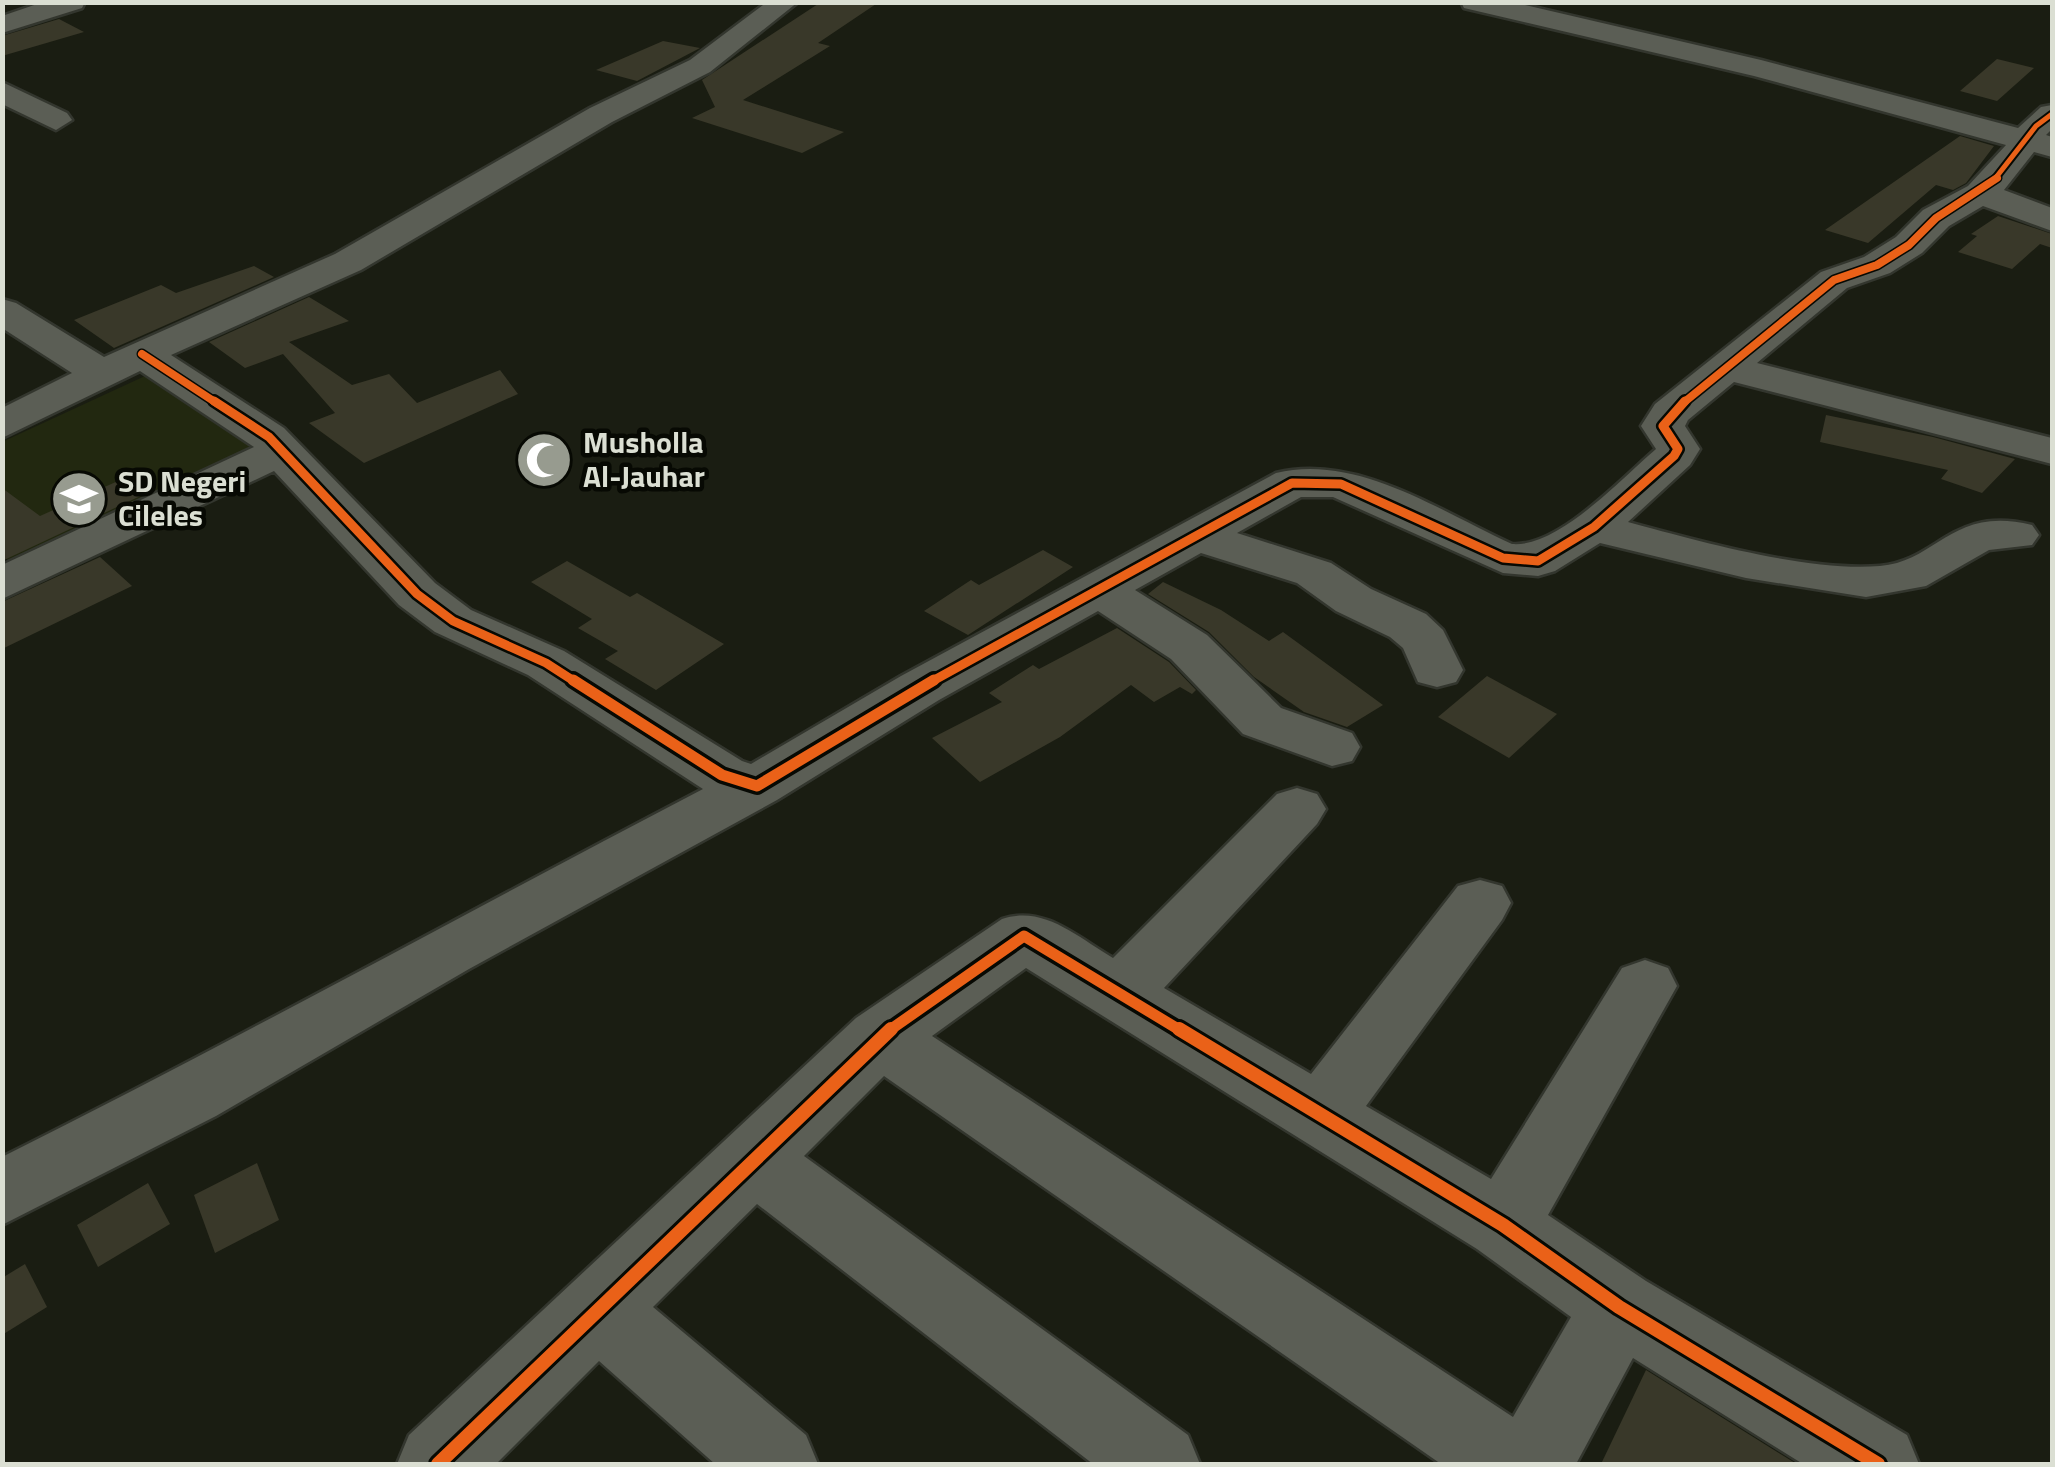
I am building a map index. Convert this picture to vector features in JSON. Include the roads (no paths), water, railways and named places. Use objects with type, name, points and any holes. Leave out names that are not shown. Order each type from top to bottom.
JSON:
[{"type":"street","points":[[9,33],[72,2]]},
{"type":"street","points":[[2,425],[348,262],[601,115],[700,66],[785,2]]},
{"type":"street","points":[[1474,2],[1742,64],[2022,153],[2052,188]]},
{"type":"street","points":[[2,92],[56,120]]},
{"type":"street","points":[[2022,153],[2052,220]]},
{"type":"street","points":[[2,1193],[192,1095],[446,951],[757,786],[920,688],[1292,483],[1341,484],[1503,558],[1538,561],[1594,527],[1674,456],[1678,450],[1662,426],[1670,412],[1730,368],[1834,280],[1877,265],[1909,245],[1936,218],[2022,153]]},
{"type":"street","points":[[2,311],[270,437],[417,594],[452,621],[546,663],[722,775],[757,786]]},
{"type":"street","points":[[1730,368],[2052,452]]},
{"type":"street","points":[[2,584],[281,451]]},
{"type":"street","points":[[1594,527],[1706,558],[1827,578],[1884,581],[1916,576],[1972,536],[2015,536]]},
{"type":"street","points":[[1194,537],[1268,554],[1316,575],[1363,605],[1401,619],[1431,648],[1437,670]]},
{"type":"street","points":[[1099,590],[1188,646],[1262,722],[1332,747]]},
{"type":"street","points":[[1119,993],[1297,809]]},
{"type":"street","points":[[1320,1115],[1480,903]]},
{"type":"street","points":[[438,1464],[880,1037],[1024,936],[1502,1224],[1618,1307],[1878,1464]]},
{"type":"street","points":[[1502,1224],[1645,986]]},
{"type":"street","points":[[880,1037],[1511,1464]]},
{"type":"street","points":[[754,1159],[1159,1464]]},
{"type":"street","points":[[1532,1464],[1618,1307]]},
{"type":"street","points":[[598,1310],[777,1464]]},
{"type":"place","name":"Musholla Al-Jauhar","points":[[544,460]]},
{"type":"place","name":"SD Negeri Cileles","points":[[79,499]]}]
